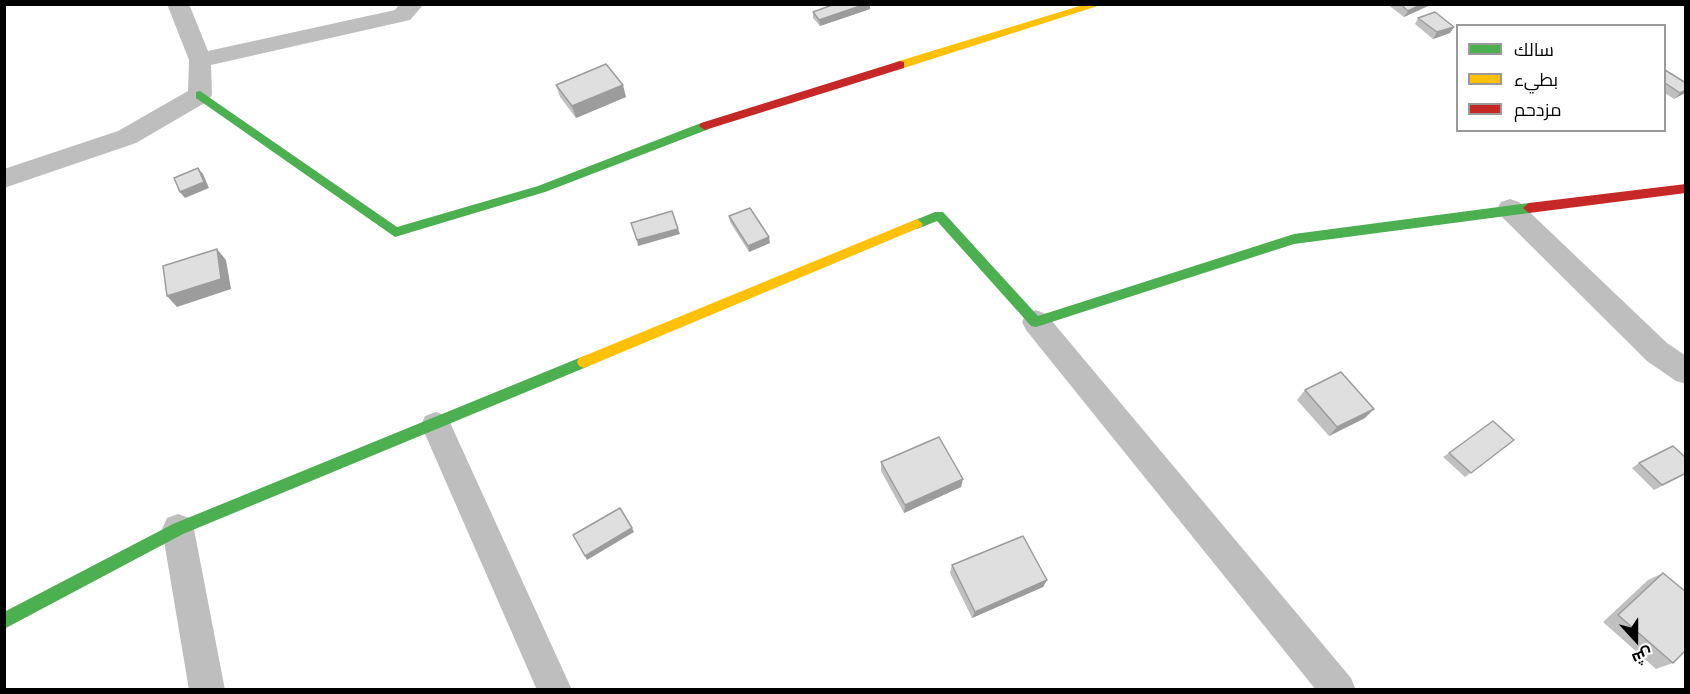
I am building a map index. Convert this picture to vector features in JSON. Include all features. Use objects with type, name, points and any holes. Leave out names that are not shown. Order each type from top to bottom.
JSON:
[{"type":"street","points":[[178,4],[200,60],[200,95]]},
{"type":"street","points":[[200,60],[402,15],[413,4]]},
{"type":"street","points":[[200,95],[395,232],[541,189],[732,116],[1099,4]]},
{"type":"street","points":[[4,179],[127,137],[200,95]]},
{"type":"street","points":[[1036,322],[1294,239],[1510,209],[1686,188]]},
{"type":"street","points":[[1510,209],[1657,352],[1686,372]]},
{"type":"street","points":[[4,621],[178,529],[436,425],[543,378],[939,215],[1036,322],[1339,690]]},
{"type":"street","points":[[436,425],[555,690]]},
{"type":"street","points":[[178,529],[207,690]]},
{"type":"building","points":[[835,4],[866,4],[819,20],[813,12]]},
{"type":"building","points":[[1400,4],[1422,4],[1408,11]]},
{"type":"building","points":[[1435,12],[1454,27],[1437,32],[1418,18]]},
{"type":"building","points":[[606,64],[623,85],[572,106],[556,85]]},
{"type":"building","points":[[1666,71],[1686,83],[1686,90],[1680,93],[1666,84]]},
{"type":"building","points":[[198,168],[204,182],[180,192],[174,178]]},
{"type":"building","points":[[750,208],[769,237],[748,246],[729,216]]},
{"type":"building","points":[[672,211],[678,229],[637,240],[631,223]]},
{"type":"building","points":[[217,249],[221,279],[167,296],[163,266]]},
{"type":"building","points":[[1341,372],[1374,409],[1337,427],[1305,390]]},
{"type":"building","points":[[1493,421],[1514,440],[1471,473],[1449,453]]},
{"type":"building","points":[[939,437],[963,479],[905,505],[881,462]]},
{"type":"building","points":[[1673,446],[1686,458],[1686,473],[1662,485],[1639,463]]},
{"type":"building","points":[[620,508],[632,528],[585,556],[573,535]]},
{"type":"building","points":[[1023,536],[1047,580],[975,612],[952,565]]},
{"type":"building","points":[[1663,573],[1686,592],[1686,650],[1673,663],[1618,615]]},
{"type":"traffic: fast","points":[[200,95],[395,232],[541,189],[705,126]]},
{"type":"traffic: fast","points":[[917,224],[939,215],[1036,322],[1294,239],[1529,208]]},
{"type":"traffic: fast","points":[[4,621],[178,529],[584,362]]},
{"type":"traffic: slow","points":[[900,65],[1099,4]]},
{"type":"traffic: slow","points":[[584,362],[917,224]]},
{"type":"traffic: jam","points":[[705,126],[900,65]]},
{"type":"traffic: jam","points":[[1529,208],[1686,188]]}]
